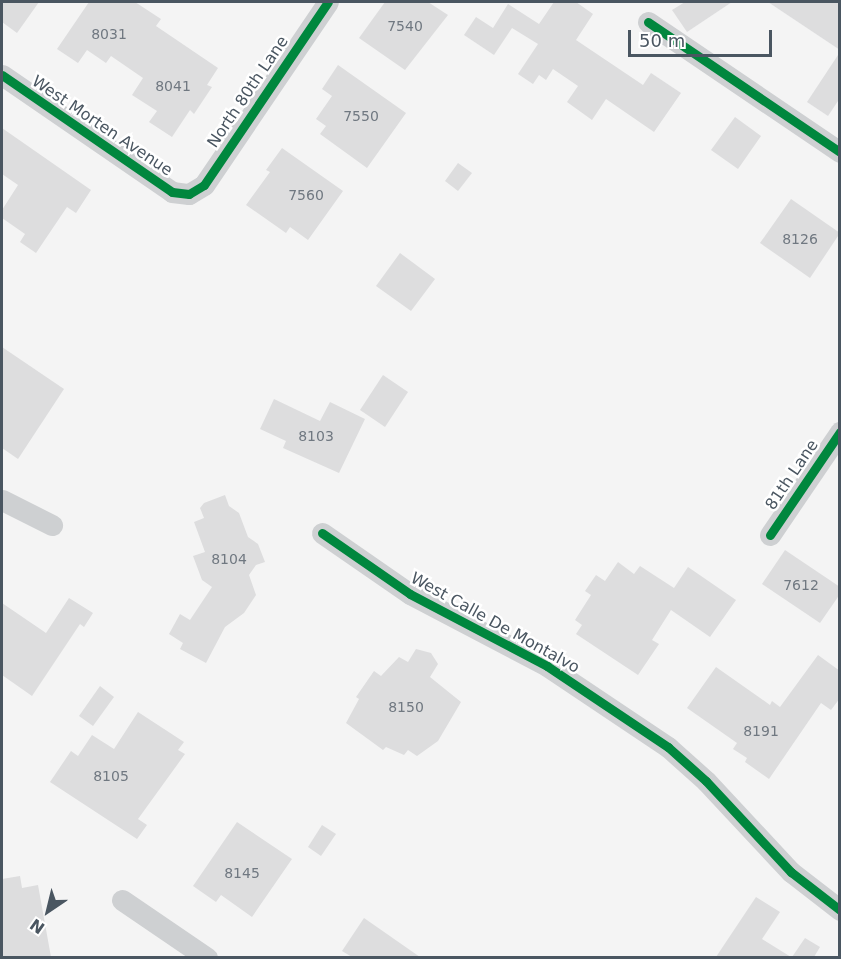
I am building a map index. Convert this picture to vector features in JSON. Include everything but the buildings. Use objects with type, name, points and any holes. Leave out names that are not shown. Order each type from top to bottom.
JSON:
[{"type":"street","name":"North 80th Lane","points":[[189,194],[204,184],[328,2]]},
{"type":"street","points":[[648,22],[840,152]]},
{"type":"street","name":"West Morten Avenue","points":[[2,75],[172,192],[189,194]]},
{"type":"street","name":"81th Lane","points":[[770,535],[840,432]]},
{"type":"street","points":[[2,500],[52,525]]},
{"type":"street","name":"West Calle De Montalvo","points":[[322,533],[410,594],[548,666],[668,747],[706,781],[791,872],[840,910]]},
{"type":"street","points":[[122,900],[207,957]]},
{"type":"cycle path","points":[[2,75],[172,192],[189,194],[204,185],[328,2]]},
{"type":"cycle path","points":[[648,22],[840,152]]},
{"type":"cycle path","points":[[770,535],[840,432]]},
{"type":"cycle path","points":[[322,533],[410,594],[547,666],[668,747],[706,781],[791,872],[840,910]]}]
